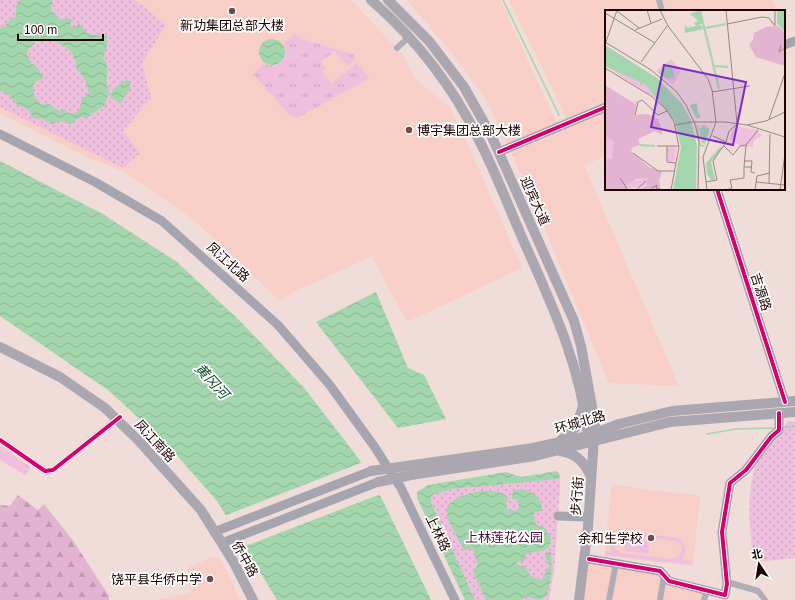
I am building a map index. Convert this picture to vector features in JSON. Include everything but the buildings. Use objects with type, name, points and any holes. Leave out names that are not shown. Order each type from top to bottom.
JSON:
[{"type":"main road","name":"迎宾大道","points":[[370,0],[417,46],[452,92],[479,140],[562,325],[577,375],[591,439]]},
{"type":"main road","name":"迎宾大道","points":[[387,0],[430,41],[464,87],[499,152],[574,321],[587,372],[595,423],[591,439]]},
{"type":"main road","points":[[379,8],[387,0]]},
{"type":"main road","points":[[785,44],[795,41]]},
{"type":"main road","points":[[431,64],[441,56]]},
{"type":"main road","points":[[499,152],[605,107]]},
{"type":"main road","points":[[466,117],[477,110]]},
{"type":"main road","name":"凤江北路","points":[[0,134],[95,182],[162,222],[221,272],[278,326],[329,384],[374,446],[395,479]]},
{"type":"main road","points":[[497,181],[509,176]]},
{"type":"main road","name":"吉源路","points":[[717,190],[784,404]]},
{"type":"main road","name":"凤江南路","points":[[0,347],[60,377],[105,408],[138,440],[197,506],[214,532]]},
{"type":"main road","points":[[582,399],[581,414],[576,427],[554,447],[578,458],[587,467],[592,478]]},
{"type":"main road","points":[[589,559],[660,570],[669,581],[706,590],[724,597],[727,582],[722,532],[730,483],[746,470],[771,437],[779,430],[784,404]]},
{"type":"main road","name":"环城北路","points":[[371,471],[533,448],[554,447],[670,422],[784,404],[795,412]]},
{"type":"main road","name":"步行街","points":[[579,600],[592,478],[591,439]]},
{"type":"main road","name":"环城北路","points":[[378,482],[535,456],[554,447]]},
{"type":"main road","points":[[214,532],[371,471]]},
{"type":"main road","name":"上林路","points":[[395,479],[455,600]]},
{"type":"main road","points":[[222,544],[378,482]]},
{"type":"main road","points":[[558,516],[587,517]]},
{"type":"main road","name":"侨中路","points":[[214,532],[253,600]]},
{"type":"street","points":[[659,0],[662,10]]},
{"type":"street","points":[[397,48],[410,36]]},
{"type":"street","points":[[0,440],[45,471],[54,470],[120,416]]},
{"type":"street","points":[[609,600],[616,563]]},
{"type":"street","points":[[660,600],[664,575]]},
{"type":"street","points":[[727,582],[758,591],[765,600]]},
{"type":"street","points":[[704,600],[706,590]]},
{"type":"shaded area","points":[[0,0],[351,0],[403,55],[412,73],[419,82],[450,108],[466,140],[522,268],[407,322],[372,256],[310,285],[300,288],[280,301],[191,218],[157,194],[124,172],[89,158],[0,113]]},
{"type":"shaded area","points":[[407,0],[500,0],[556,121],[566,117],[509,0],[655,0],[658,10],[605,10],[605,156],[584,165],[679,386],[609,383],[531,196],[486,99],[448,48]]},
{"type":"shaded area","points":[[661,0],[773,0],[777,10],[665,10]]},
{"type":"shaded area","name":"余和生学校","points":[[612,485],[700,496],[693,566],[604,556]]},
{"type":"shaded area","name":"饶平县华侨中学","points":[[212,557],[221,559],[240,600],[157,600],[191,592],[187,568]]},
{"type":"shaded area","points":[[589,559],[660,571],[669,581],[707,590],[704,600],[583,600]]},
{"type":"green space","points":[[0,0],[135,0],[166,25],[142,63],[151,98],[123,131],[140,153],[123,168],[0,107]]},
{"type":"green space","points":[[295,34],[302,39],[353,54],[355,57],[354,60],[348,66],[334,51],[321,62],[326,68],[322,71],[332,83],[357,63],[370,78],[297,118],[290,116],[253,74],[263,64],[278,64],[284,58],[284,43]]},
{"type":"green space","points":[[795,421],[795,558],[766,561],[753,560],[750,494],[755,469],[759,459],[766,449],[778,437],[787,422]]},
{"type":"green space","points":[[0,445],[31,468],[25,475],[0,460]]},
{"type":"green space","name":"上林莲花公园","points":[[560,478],[554,571],[549,600],[475,600],[431,502],[431,497],[434,494],[452,489]]},
{"type":"green space","points":[[18,495],[38,510],[44,504],[74,542],[109,596],[109,600],[0,600],[0,505],[10,506]]},
{"type":"green space","points":[[622,531],[678,538],[683,543],[685,548],[685,553],[682,559],[692,561],[692,565],[605,555],[606,551],[612,552],[611,544],[613,537]],"holes":[[[623,535],[676,541],[681,545],[682,551],[678,557],[672,559],[622,553],[616,550],[615,544],[617,538]]]},
{"type":"green space","points":[[625,538],[650,540],[648,554],[624,551]]},
{"type":"water","points":[[20,0],[51,0],[53,2],[51,8],[52,12],[61,19],[72,19],[74,21],[70,23],[71,27],[76,27],[79,23],[88,34],[107,36],[103,59],[107,65],[107,82],[109,93],[105,105],[87,118],[80,117],[71,124],[61,121],[52,124],[41,118],[32,118],[30,113],[15,103],[11,96],[0,91],[0,28],[4,27],[11,18],[16,17],[16,6]],"holes":[[[49,39],[64,46],[72,53],[75,58],[76,69],[83,77],[89,93],[82,99],[79,111],[73,114],[66,112],[65,109],[59,111],[49,104],[42,104],[34,94],[34,83],[42,79],[43,76],[35,65],[30,63],[27,52],[36,41]]]},
{"type":"water","points":[[272,39],[281,43],[285,52],[281,61],[272,65],[263,61],[259,52],[263,43]]},
{"type":"water","points":[[128,80],[131,86],[121,103],[119,103],[111,97],[113,89]]},
{"type":"water","name":"黄冈河","points":[[0,161],[101,213],[177,262],[241,322],[305,389],[359,459],[381,497],[431,600],[277,600],[217,501],[166,443],[108,390],[0,316]]},
{"type":"water","points":[[376,292],[408,368],[424,375],[446,419],[398,428],[316,322]]},
{"type":"water","points":[[556,471],[559,473],[560,478],[558,479],[452,489],[434,494],[431,497],[431,502],[475,600],[465,600],[417,498],[417,492],[428,485],[506,472],[522,477]]},
{"type":"water","name":"上林莲花公园","points":[[523,489],[531,492],[540,500],[542,507],[541,511],[535,512],[533,515],[537,526],[544,527],[551,538],[551,543],[546,549],[528,553],[525,555],[524,561],[518,561],[516,564],[518,566],[524,566],[530,575],[538,580],[542,579],[549,566],[545,556],[546,553],[551,552],[552,571],[547,596],[539,600],[526,596],[520,600],[486,600],[473,571],[473,569],[478,566],[473,549],[464,550],[447,518],[447,507],[452,502],[468,494],[487,491],[504,494],[509,499],[506,503],[507,509],[516,511],[519,508],[519,503],[516,499],[512,499],[512,494],[514,491]]},
{"type":"pier","points":[[363,462],[381,494],[243,547],[224,516]]},
{"type":"waterway","points":[[503,0],[559,115]]},
{"type":"waterway","points":[[784,427],[795,427]]},
{"type":"waterway","points":[[707,434],[736,429],[774,428]]},
{"type":"cycle path","points":[[499,152],[605,107]]},
{"type":"cycle path","points":[[717,190],[785,402]]},
{"type":"cycle path","points":[[589,559],[660,571],[669,581],[725,595],[727,584],[722,532],[730,483],[746,470],[771,437],[779,430],[779,413]]},
{"type":"cycle path","points":[[0,440],[45,471],[53,470],[120,417]]},
{"type":"place","name":"新功集团总部大楼","points":[[232,11]]},
{"type":"place","name":"博宇集团总部大楼","points":[[409,130]]},
{"type":"place","name":"余和生学校","points":[[651,538]]},
{"type":"place","name":"饶平县华侨中学","points":[[210,579]]}]
